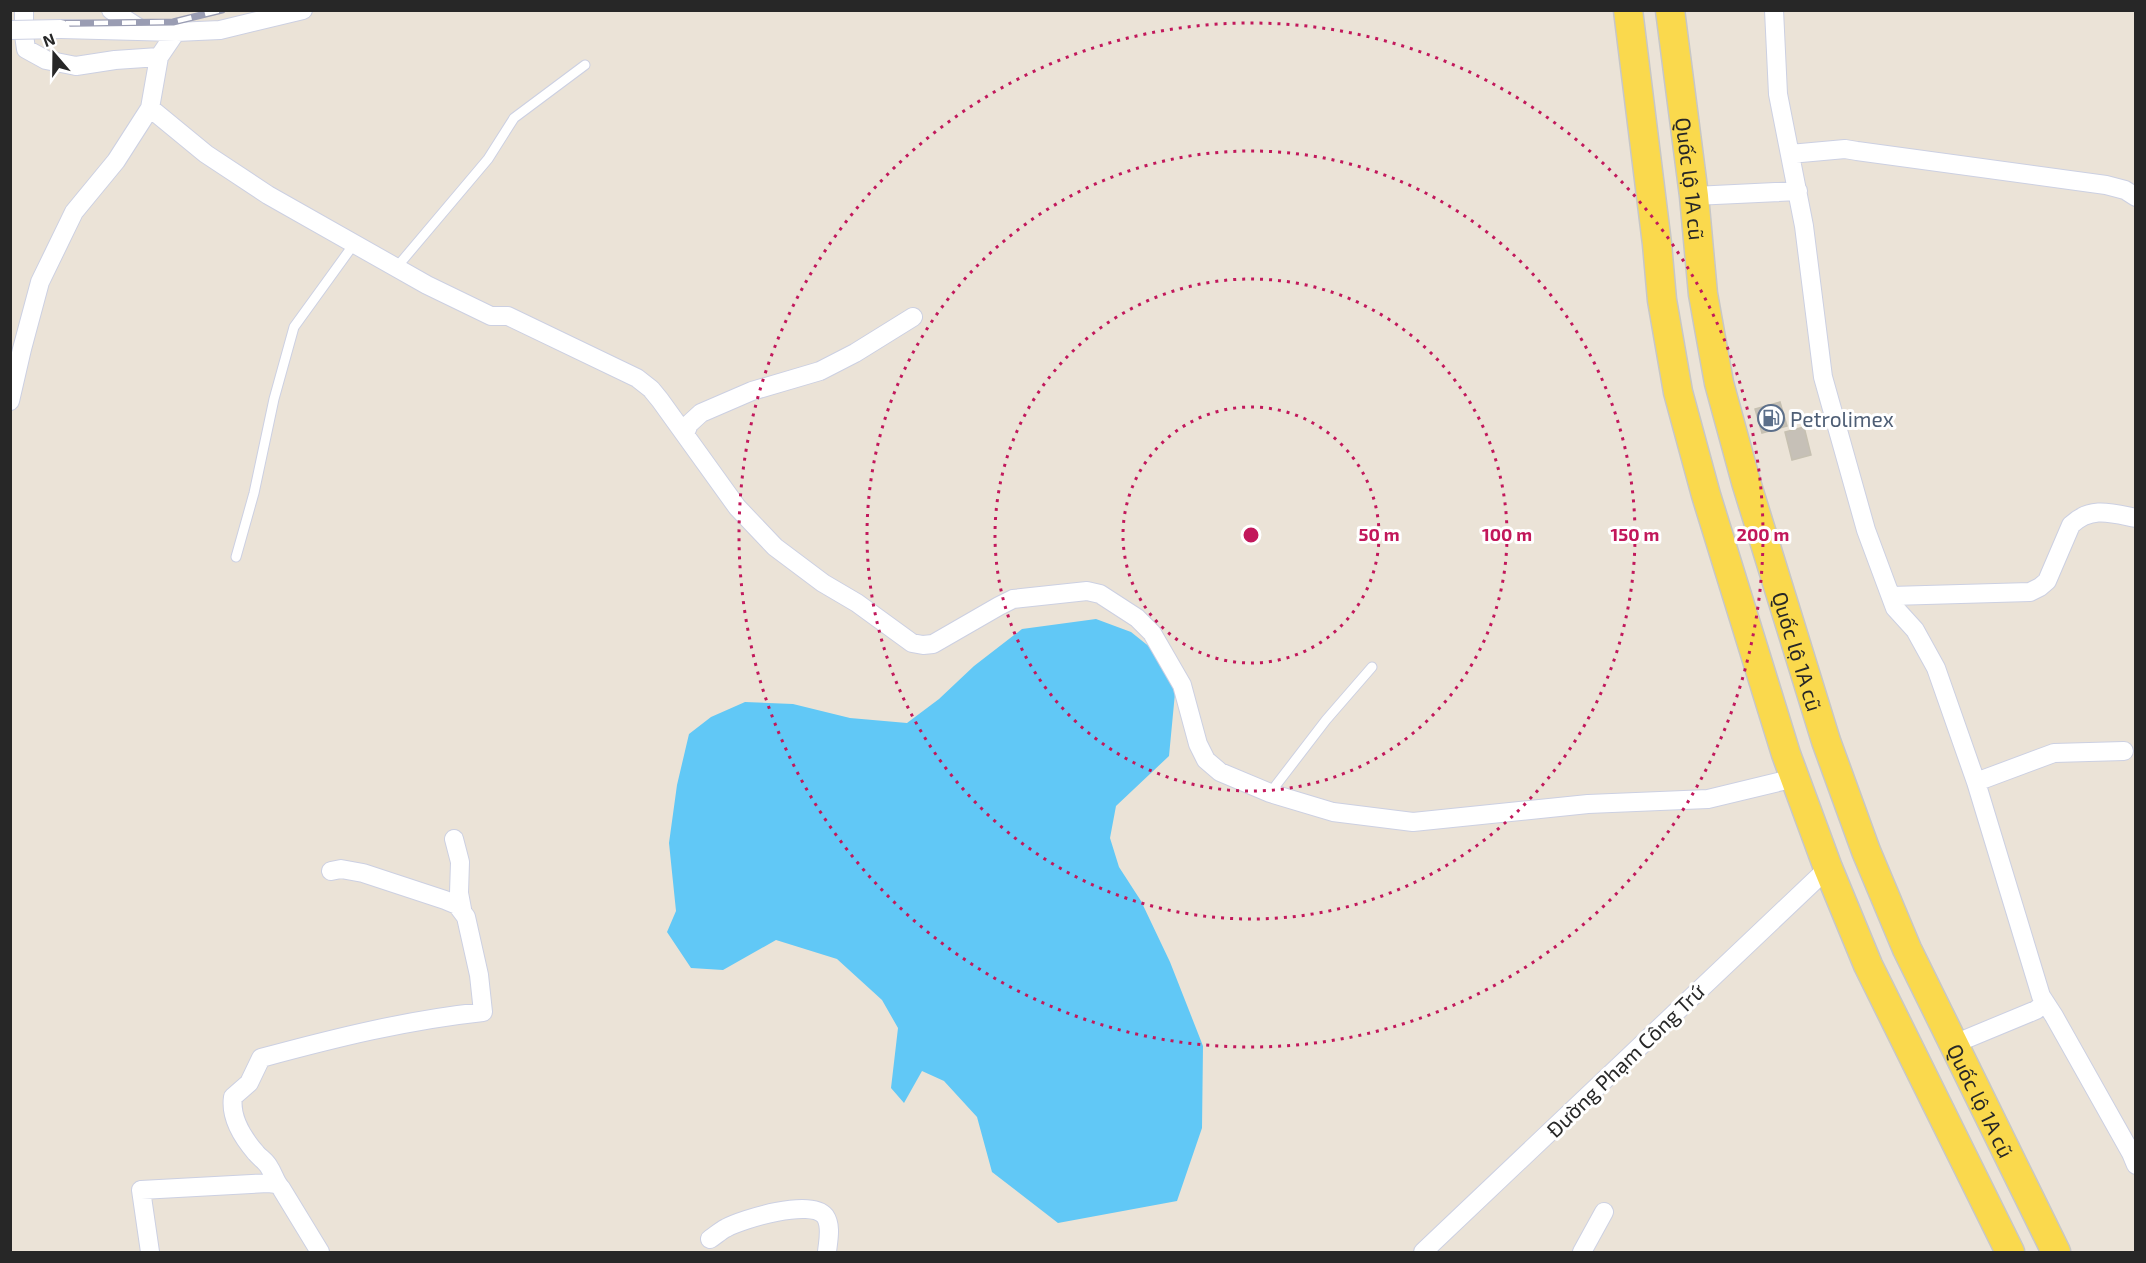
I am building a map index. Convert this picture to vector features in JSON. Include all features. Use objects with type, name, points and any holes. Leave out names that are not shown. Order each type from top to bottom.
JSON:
[{"type":"main road","name":"Quốc lộ 1A cũ","points":[[1628,10],[1662,300],[1678,392],[1706,495],[1795,778],[1828,868],[1868,965],[2010,1252]]},
{"type":"main road","name":"Quốc lộ 1A cũ","points":[[1670,10],[1694,196],[1703,294],[1719,383],[1746,482],[1826,741],[1866,851],[1906,949],[2056,1252]]},
{"type":"main road","points":[[1828,868],[1866,851]]},
{"type":"street","points":[[24,10],[24,35],[27,49],[45,60],[76,66],[159,57]]},
{"type":"street","points":[[111,10],[146,32]]},
{"type":"street","points":[[10,30],[146,32],[220,30],[284,17],[303,10]]},
{"type":"street","points":[[1774,10],[1778,94],[1804,226],[1823,377],[1866,530],[1895,608],[1915,630],[1936,668],[1976,782],[2044,1004],[2054,1016],[2131,1153],[2136,1166]]},
{"type":"street","points":[[10,401],[40,282],[74,212],[116,161],[150,108],[159,57],[176,32]]},
{"type":"street","points":[[150,108],[206,154],[259,189],[396,268],[490,316],[508,316],[637,378],[656,394],[737,507],[775,548],[912,643],[933,644],[1013,599],[1087,591],[1100,594],[1137,618],[1152,633],[1182,685],[1198,744],[1206,760],[1220,772],[1270,794],[1333,812],[1413,822],[1588,804],[1708,799],[1795,778]]},
{"type":"street","points":[[1790,154],[1845,149],[2106,185],[2125,190],[2136,197]]},
{"type":"street","points":[[1694,196],[1798,191]]},
{"type":"street","points":[[685,434],[689,424],[701,413],[752,391],[820,370],[855,353],[913,317]]},
{"type":"street","points":[[1890,596],[2030,592],[2048,581],[2072,525],[2077,520],[2099,511],[2136,518]]},
{"type":"street","points":[[1976,782],[2054,753],[2124,751]]},
{"type":"street","points":[[320,1252],[277,1184],[270,1167],[255,1152],[236,1121],[231,1108],[233,1097],[249,1083],[261,1058],[356,1033],[435,1017],[483,1012],[479,975],[459,893],[460,862],[454,839]]},
{"type":"street","name":"Đường Phạm Công Trứ","points":[[1423,1252],[1828,868]]},
{"type":"street","points":[[331,871],[341,869],[363,873],[445,900],[462,909]]},
{"type":"street","points":[[1954,1044],[2036,1010],[2044,1004]]},
{"type":"street","points":[[150,1252],[141,1190],[277,1184]]},
{"type":"street","points":[[710,1239],[726,1228],[755,1218],[806,1208],[824,1215],[829,1224],[827,1252]]},
{"type":"street","points":[[1582,1252],[1604,1212]]},
{"type":"lane","points":[[396,268],[488,159],[514,118],[585,65]]},
{"type":"lane","points":[[236,557],[254,493],[274,399],[294,327],[354,244]]},
{"type":"lane","points":[[1270,794],[1326,720],[1372,667]]},
{"type":"water","points":[[1096,619],[1131,632],[1166,660],[1175,693],[1169,756],[1116,806],[1110,838],[1119,867],[1141,901],[1170,962],[1203,1046],[1202,1128],[1177,1201],[1058,1223],[992,1172],[977,1117],[944,1081],[922,1071],[904,1103],[891,1088],[898,1028],[882,1000],[837,959],[776,940],[723,970],[691,968],[667,932],[676,911],[669,843],[677,785],[689,734],[711,717],[745,702],[793,704],[850,718],[907,723],[1022,629]]},
{"type":"building","points":[[1780,402],[1787,426],[1762,433],[1755,409]]},
{"type":"building","points":[[1804,427],[1811,455],[1792,460],[1785,432]]},
{"type":"railway","points":[[10,24],[173,22],[222,10]]},
{"type":"place","name":"Petrolimex","points":[[1771,418]]}]
